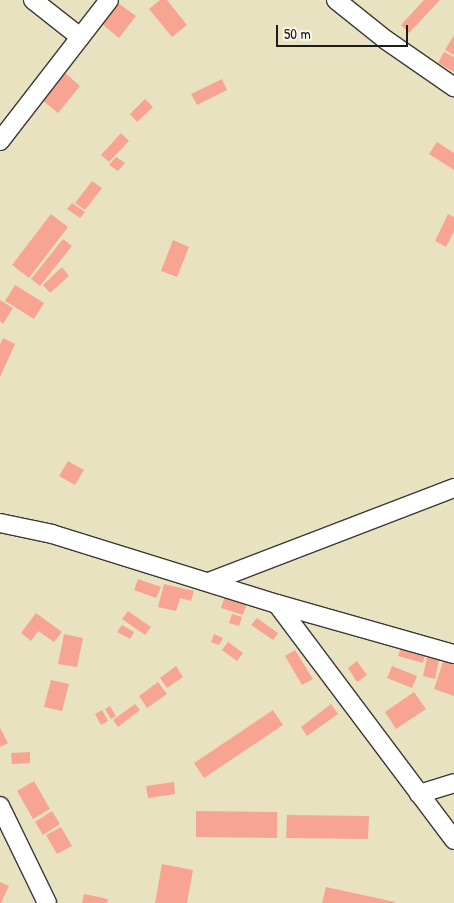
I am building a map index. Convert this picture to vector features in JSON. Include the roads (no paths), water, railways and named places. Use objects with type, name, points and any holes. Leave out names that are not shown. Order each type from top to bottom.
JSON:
[{"type":"street","points":[[33,0],[80,37]]},
{"type":"street","points":[[0,141],[109,0]]},
{"type":"street","points":[[336,0],[386,40],[454,87]]},
{"type":"street","points":[[209,582],[454,488]]},
{"type":"street","points":[[0,523],[52,534],[277,604],[454,654]]},
{"type":"street","points":[[277,604],[454,840]]},
{"type":"street","points":[[419,794],[454,783]]},
{"type":"street","points":[[0,806],[46,903]]}]
